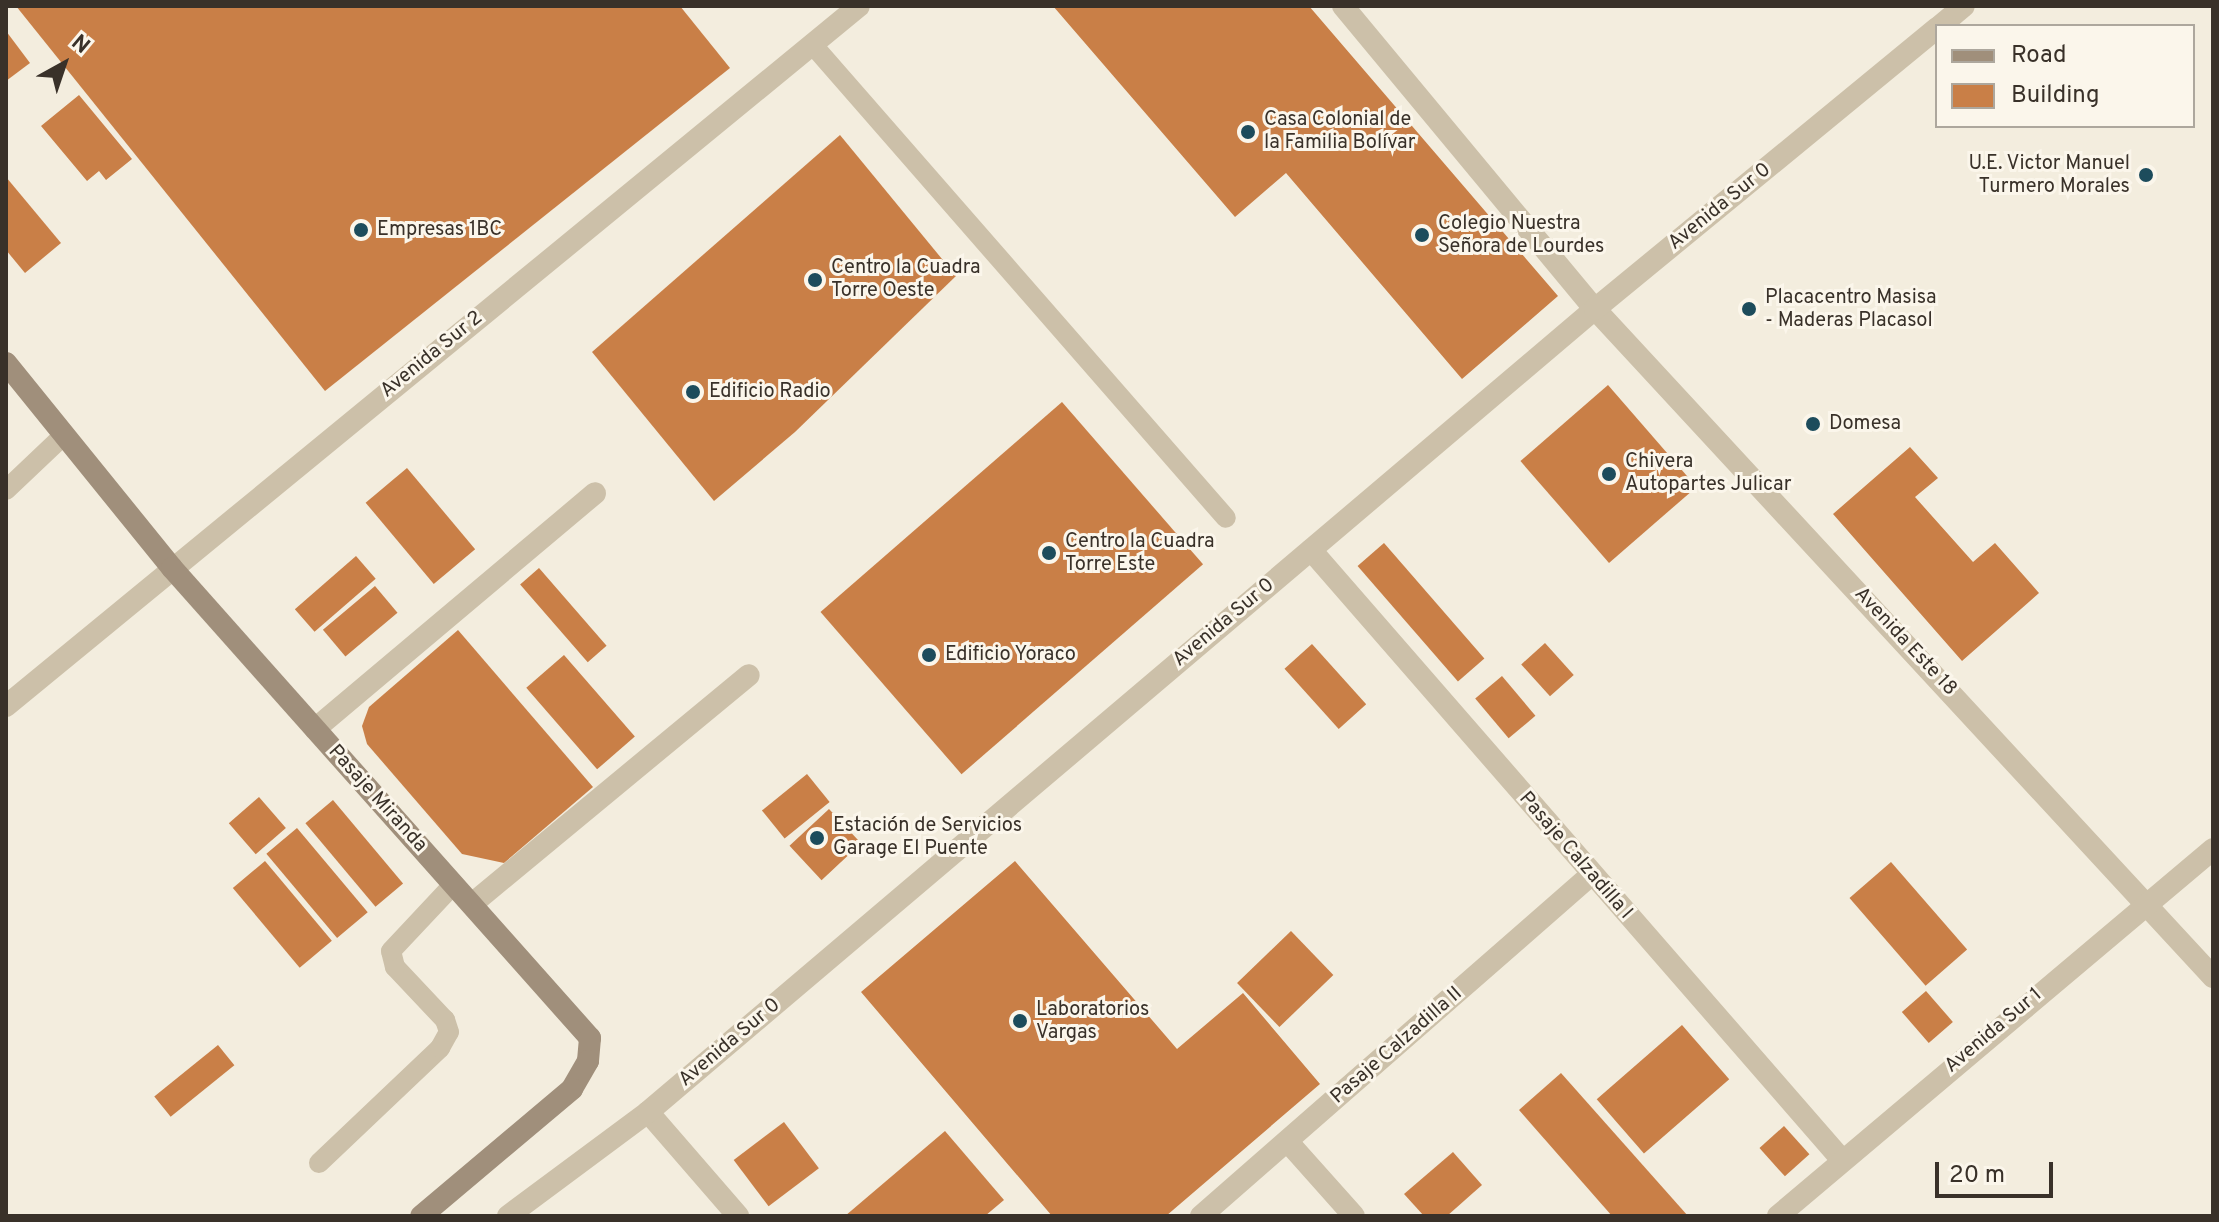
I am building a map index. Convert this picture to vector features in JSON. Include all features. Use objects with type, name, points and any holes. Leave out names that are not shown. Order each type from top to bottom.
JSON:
[{"type":"main road","name":"Pasaje Miranda","points":[[6,363],[172,568],[590,1038],[588,1061],[572,1089],[421,1216]]},
{"type":"street","name":"Avenida Sur 2","points":[[6,706],[859,6]]},
{"type":"street","name":"Avenida Este 18","points":[[1343,6],[1595,309],[2213,977]]},
{"type":"street","name":"Avenida Sur 0","points":[[1942,24],[1964,6]]},
{"type":"street","name":"Avenida Sur 0","points":[[508,1216],[648,1112],[1595,309],[1935,29]]},
{"type":"street","points":[[315,729],[595,493]]},
{"type":"street","name":"Pasaje Calzadilla I","points":[[1311,550],[1842,1160]]},
{"type":"street","points":[[472,904],[749,675]]},
{"type":"street","name":"Avenida Sur 1","points":[[1778,1216],[2145,903],[2213,849]]},
{"type":"street","name":"Pasaje Calzadilla II","points":[[1201,1216],[1591,875]]},
{"type":"street","points":[[648,1112],[738,1216]]},
{"type":"street","points":[[1288,1142],[1354,1216]]},
{"type":"lane","points":[[812,44],[1226,518]]},
{"type":"lane","points":[[6,490],[64,435]]},
{"type":"lane","points":[[319,1163],[440,1048],[449,1032],[445,1020],[395,967],[391,951],[454,884]]},
{"type":"building","name":"Empresas 1BC","points":[[16,6],[680,6],[730,68],[325,391]]},
{"type":"building","points":[[1053,6],[1309,6],[1558,296],[1462,379],[1286,173],[1235,217]]},
{"type":"building","points":[[6,31],[30,63],[6,81]]},
{"type":"building","points":[[79,95],[132,159],[106,180],[99,171],[87,181],[41,126]]},
{"type":"building","name":"Centro la Cuadra Torre Oeste","points":[[840,135],[956,276],[795,432],[714,501],[592,352]]},
{"type":"building","points":[[6,177],[61,243],[25,273],[6,250]]},
{"type":"building","name":"Chivera Autopartes Julicar","points":[[1608,385],[1697,487],[1609,563],[1520,461]]},
{"type":"building","name":"Centro la Cuadra Torre Este","points":[[1062,402],[1203,564],[962,774],[820,612]]},
{"type":"building","points":[[1910,447],[1938,478],[1915,497],[1973,562],[1995,543],[2039,593],[1962,661],[1833,514]]},
{"type":"building","points":[[407,468],[475,549],[434,584],[366,503]]},
{"type":"building","points":[[1384,543],[1484,658],[1458,681],[1358,566]]},
{"type":"building","points":[[356,556],[376,579],[315,632],[295,609]]},
{"type":"building","points":[[539,568],[607,646],[588,662],[520,584]]},
{"type":"building","points":[[375,586],[397,613],[345,657],[323,630]]},
{"type":"building","points":[[458,630],[593,787],[504,863],[462,854],[367,744],[362,726],[369,707]]},
{"type":"building","points":[[1545,643],[1574,675],[1550,696],[1521,664]]},
{"type":"building","points":[[1312,644],[1366,704],[1339,729],[1285,669]]},
{"type":"building","points":[[564,655],[635,737],[597,769],[526,688]]},
{"type":"building","points":[[1502,676],[1535,716],[1509,738],[1475,698]]},
{"type":"building","name":"Estación de Servicios Garage El Puente","points":[[807,774],[830,802],[785,838],[762,811]]},
{"type":"building","points":[[259,797],[286,828],[256,854],[229,823]]},
{"type":"building","points":[[333,800],[403,883],[375,907],[305,823]]},
{"type":"building","points":[[829,809],[861,843],[822,880],[790,846]]},
{"type":"building","points":[[297,828],[368,912],[337,938],[266,854]]},
{"type":"building","points":[[265,861],[332,941],[300,968],[233,888]]},
{"type":"building","name":"Laboratorios Vargas","points":[[1015,861],[1177,1049],[1243,993],[1320,1084],[1166,1216],[1052,1216],[861,992]]},
{"type":"building","points":[[1891,862],[1967,950],[1926,986],[1849,898]]},
{"type":"building","points":[[1291,931],[1333,975],[1279,1027],[1237,983]]},
{"type":"building","points":[[1926,991],[1953,1022],[1929,1043],[1902,1012]]},
{"type":"building","points":[[1682,1025],[1729,1079],[1644,1153],[1597,1099]]},
{"type":"building","points":[[218,1045],[234,1065],[171,1117],[154,1097]]},
{"type":"building","points":[[1561,1073],[1688,1216],[1612,1216],[1519,1110]]},
{"type":"building","points":[[784,1122],[819,1168],[769,1206],[734,1160]]},
{"type":"building","points":[[1784,1126],[1809,1154],[1785,1176],[1759,1148]]},
{"type":"building","points":[[945,1131],[1004,1200],[985,1216],[845,1216]]},
{"type":"building","points":[[1453,1152],[1482,1185],[1447,1216],[1424,1216],[1404,1194]]},
{"type":"place","name":"Casa Colonial de la Familia Bolívar","points":[[1248,132]]},
{"type":"place","name":"U.E. Victor Manuel Turmero Morales","points":[[2146,175]]},
{"type":"place","name":"Empresas 1BC","points":[[361,230]]},
{"type":"place","name":"Colegio Nuestra Señora de Lourdes","points":[[1422,235]]},
{"type":"place","name":"Centro la Cuadra Torre Oeste","points":[[815,280]]},
{"type":"place","name":"Placacentro Masisa - Maderas Placasol","points":[[1749,309]]},
{"type":"place","name":"Edificio Radio","points":[[693,392]]},
{"type":"place","name":"Domesa","points":[[1813,424]]},
{"type":"place","name":"Chivera Autopartes Julicar","points":[[1609,474]]},
{"type":"place","name":"Centro la Cuadra Torre Este","points":[[1049,553]]},
{"type":"place","name":"Edificio Yoraco","points":[[929,655]]},
{"type":"place","name":"Estación de Servicios Garage El Puente","points":[[817,838]]},
{"type":"place","name":"Laboratorios Vargas","points":[[1020,1021]]}]
